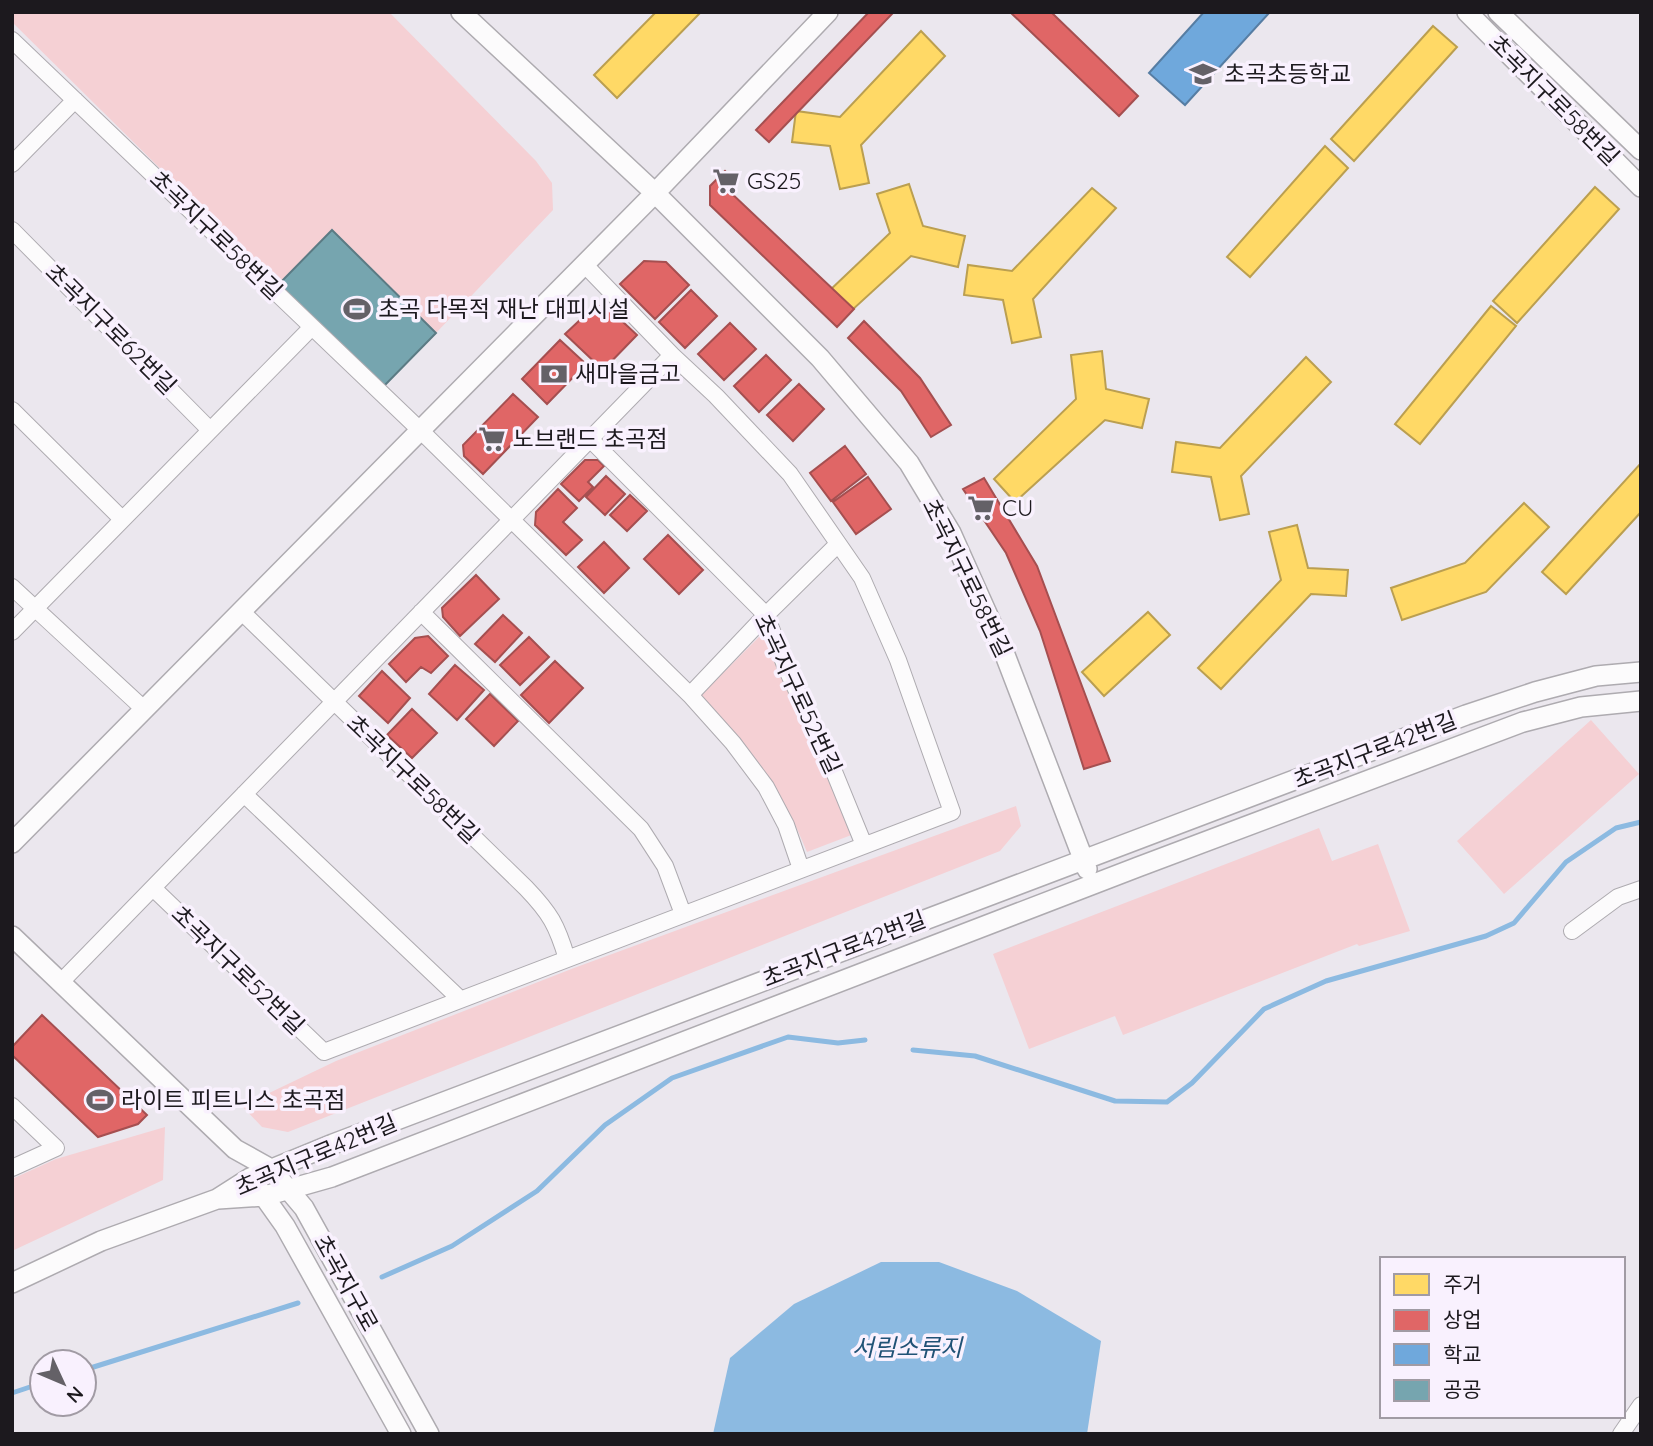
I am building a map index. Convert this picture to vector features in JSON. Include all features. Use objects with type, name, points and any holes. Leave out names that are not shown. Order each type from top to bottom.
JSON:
[{"type":"street","name":"초곡지구로58번길","points":[[461,12],[654,193],[820,358],[909,463],[951,533],[1003,647],[1093,884]]},
{"type":"street","points":[[12,843],[654,193],[828,12]]},
{"type":"street","name":"초곡지구로58번길","points":[[1467,12],[1641,187]]},
{"type":"street","name":"초곡지구로58번길","points":[[1498,12],[1641,150]]},
{"type":"street","name":"초곡지구로58번길","points":[[12,40],[420,430],[690,695],[733,743],[766,787],[786,825],[801,869]]},
{"type":"street","points":[[12,164],[75,100]]},
{"type":"street","name":"초곡지구로62번길","points":[[12,230],[209,429]]},
{"type":"street","points":[[244,794],[460,999],[952,812],[898,660],[862,578],[790,474],[584,264]]},
{"type":"street","points":[[12,632],[312,327]]},
{"type":"street","name":"초곡지구로52번길","points":[[61,982],[672,355]]},
{"type":"street","points":[[12,410],[122,519]]},
{"type":"street","name":"초곡지구로52번길","points":[[590,439],[766,615],[786,668],[826,752],[864,845]]},
{"type":"street","points":[[690,695],[838,544]]},
{"type":"street","points":[[12,587],[144,709]]},
{"type":"street","name":"초곡지구로58번길","points":[[241,611],[544,906],[558,928],[567,959]]},
{"type":"street","points":[[421,612],[641,829],[665,866],[683,914]]},
{"type":"street","name":"초곡지구로42번길","points":[[217,1199],[250,1178],[421,1110],[1083,859],[1523,696],[1596,676],[1641,672]]},
{"type":"street","name":"초곡지구로42번길","points":[[217,1199],[265,1196],[332,1177],[1093,884],[1523,722],[1581,707],[1641,701]]},
{"type":"street","name":"초곡지구로52번길","points":[[153,888],[324,1052],[460,999]]},
{"type":"street","points":[[1572,931],[1618,897],[1641,889]]},
{"type":"street","name":"초곡지구로","points":[[12,936],[240,1153],[271,1169],[304,1208],[429,1434]]},
{"type":"street","points":[[12,1106],[56,1148],[12,1168]]},
{"type":"street","points":[[421,1110],[433,1139]]},
{"type":"street","name":"초곡지구로","points":[[240,1153],[250,1178],[285,1226],[401,1434]]},
{"type":"street","points":[[12,1283],[101,1241],[217,1199]]},
{"type":"street","points":[[1621,1434],[1641,1405]]},
{"type":"shaded area","points":[[12,12],[389,12],[536,161],[552,183],[553,210],[436,333],[332,231],[278,285],[12,22]]},
{"type":"shaded area","points":[[763,633],[854,834],[807,852],[774,788],[747,750],[701,695]]},
{"type":"shaded area","points":[[1591,720],[1639,774],[1504,894],[1457,841]]},
{"type":"shaded area","points":[[1016,806],[1021,826],[1000,851],[288,1132],[262,1127],[242,1106],[336,1061],[574,968]]},
{"type":"shaded area","points":[[1319,828],[1332,861],[1378,844],[1410,931],[1359,946],[1357,944],[1123,1035],[1115,1016],[1029,1049],[993,954]]},
{"type":"shaded area","points":[[165,1127],[163,1180],[12,1251],[12,1179],[56,1159]]},
{"type":"water","name":"서림소류지","points":[[881,1262],[939,1262],[1017,1291],[1101,1341],[1087,1434],[713,1434],[730,1358],[794,1304]]},
{"type":"building: 주거","points":[[656,12],[701,12],[617,98],[594,75]]},
{"type":"building: 주거","points":[[1433,26],[1457,47],[1354,161],[1331,139]]},
{"type":"building: 주거","points":[[921,31],[945,56],[861,145],[869,183],[840,189],[830,146],[792,142],[796,111],[840,117]]},
{"type":"building: 주거","points":[[1325,146],[1348,168],[1250,277],[1227,257]]},
{"type":"building: 주거","points":[[909,184],[923,226],[965,236],[958,267],[911,256],[850,312],[828,292],[890,233],[877,194]]},
{"type":"building: 주거","points":[[1595,187],[1619,209],[1517,323],[1493,301]]},
{"type":"building: 주거","points":[[1092,188],[1116,208],[1033,299],[1041,337],[1012,343],[1003,300],[964,295],[968,265],[1012,271]]},
{"type":"building: 주거","points":[[1491,306],[1516,326],[1420,444],[1395,424]]},
{"type":"building: 주거","points":[[1102,351],[1106,389],[1149,399],[1142,428],[1105,420],[1015,502],[994,479],[1076,399],[1071,355]]},
{"type":"building: 주거","points":[[1306,357],[1331,382],[1241,476],[1249,514],[1220,520],[1211,477],[1172,472],[1176,442],[1220,448]]},
{"type":"building: 주거","points":[[1641,463],[1641,512],[1566,594],[1542,572]]},
{"type":"building: 주거","points":[[1524,503],[1549,527],[1486,592],[1402,620],[1391,588],[1465,563]]},
{"type":"building: 주거","points":[[1297,525],[1308,568],[1348,570],[1346,596],[1311,594],[1221,689],[1198,668],[1281,580],[1269,532]]},
{"type":"building: 주거","points":[[1148,612],[1170,635],[1104,696],[1082,672]]},
{"type":"building: 상업","points":[[869,12],[892,14],[769,142],[756,130]]},
{"type":"building: 상업","points":[[1010,12],[1051,12],[1138,96],[1119,116]]},
{"type":"building: 상업","points":[[725,171],[737,183],[729,191],[854,309],[837,327],[710,205],[710,186]]},
{"type":"building: 상업","points":[[644,261],[666,262],[689,285],[655,319],[620,284]]},
{"type":"building: 상업","points":[[691,290],[717,316],[685,348],[659,322]]},
{"type":"building: 상업","points":[[596,305],[609,309],[637,335],[603,370],[565,334]]},
{"type":"building: 상업","points":[[864,321],[920,378],[951,425],[931,437],[901,391],[848,338]]},
{"type":"building: 상업","points":[[730,323],[756,349],[724,380],[698,354]]},
{"type":"building: 상업","points":[[560,340],[586,364],[547,404],[522,379]]},
{"type":"building: 상업","points":[[766,355],[791,380],[759,412],[734,386]]},
{"type":"building: 상업","points":[[799,384],[824,409],[793,441],[767,415]]},
{"type":"building: 상업","points":[[513,394],[538,417],[483,474],[464,456],[463,445]]},
{"type":"building: 상업","points":[[845,446],[866,474],[831,501],[810,473]]},
{"type":"building: 상업","points":[[585,460],[598,460],[604,466],[588,482],[593,487],[579,501],[561,484]]},
{"type":"building: 상업","points":[[606,476],[625,494],[605,515],[586,497]]},
{"type":"building: 상업","points":[[868,477],[891,509],[856,534],[833,502]]},
{"type":"building: 상업","points":[[984,478],[1037,566],[1110,761],[1084,769],[1040,631],[1006,553],[963,489]]},
{"type":"building: 상업","points":[[558,489],[577,508],[563,522],[582,540],[566,555],[535,525],[536,512]]},
{"type":"building: 상업","points":[[630,495],[647,511],[627,531],[610,515]]},
{"type":"building: 상업","points":[[668,535],[703,570],[679,594],[644,559]]},
{"type":"building: 상업","points":[[604,542],[629,568],[604,593],[578,567]]},
{"type":"building: 상업","points":[[476,575],[499,599],[460,636],[443,617],[442,608]]},
{"type":"building: 상업","points":[[503,615],[522,633],[495,662],[475,644]]},
{"type":"building: 상업","points":[[428,636],[448,656],[431,673],[421,667],[406,682],[389,664],[415,638]]},
{"type":"building: 상업","points":[[529,637],[549,657],[520,685],[500,665]]},
{"type":"building: 상업","points":[[555,661],[583,688],[549,723],[521,695]]},
{"type":"building: 상업","points":[[455,665],[484,690],[457,720],[429,694]]},
{"type":"building: 상업","points":[[382,671],[410,698],[388,723],[359,696]]},
{"type":"building: 상업","points":[[490,694],[518,721],[494,746],[466,719]]},
{"type":"building: 상업","points":[[412,709],[437,733],[412,758],[387,735]]},
{"type":"building: 상업","points":[[42,1015],[147,1115],[138,1124],[98,1137],[12,1055],[12,1047]]},
{"type":"building: 학교","points":[[1204,12],[1270,12],[1185,105],[1149,73]]},
{"type":"building: 공공","name":"초곡 다목적 재난 대피시설","points":[[332,230],[436,333],[382,388],[278,285]]},
{"type":"waterway","points":[[913,1050],[975,1056],[1115,1101],[1167,1102],[1192,1083],[1264,1009],[1326,981],[1486,936],[1514,923],[1566,862],[1616,828],[1641,822]]},
{"type":"waterway","points":[[382,1277],[452,1246],[537,1191],[605,1125],[672,1078],[788,1037],[838,1043],[865,1040]]},
{"type":"waterway","points":[[98,1366],[298,1303]]},
{"type":"waterway","points":[[12,1393],[28,1388]]},
{"type":"place","name":"초곡초등학교","points":[[1203,74]]},
{"type":"place","name":"GS25","points":[[726,181]]},
{"type":"place","name":"초곡 다목적 재난 대피시설","points":[[357,309]]},
{"type":"place","name":"새마을금고","points":[[554,374]]},
{"type":"place","name":"노브랜드 초곡점","points":[[492,439]]},
{"type":"place","name":"CU","points":[[981,508]]},
{"type":"place","name":"라이트 피트니스 초곡점","points":[[100,1100]]}]
